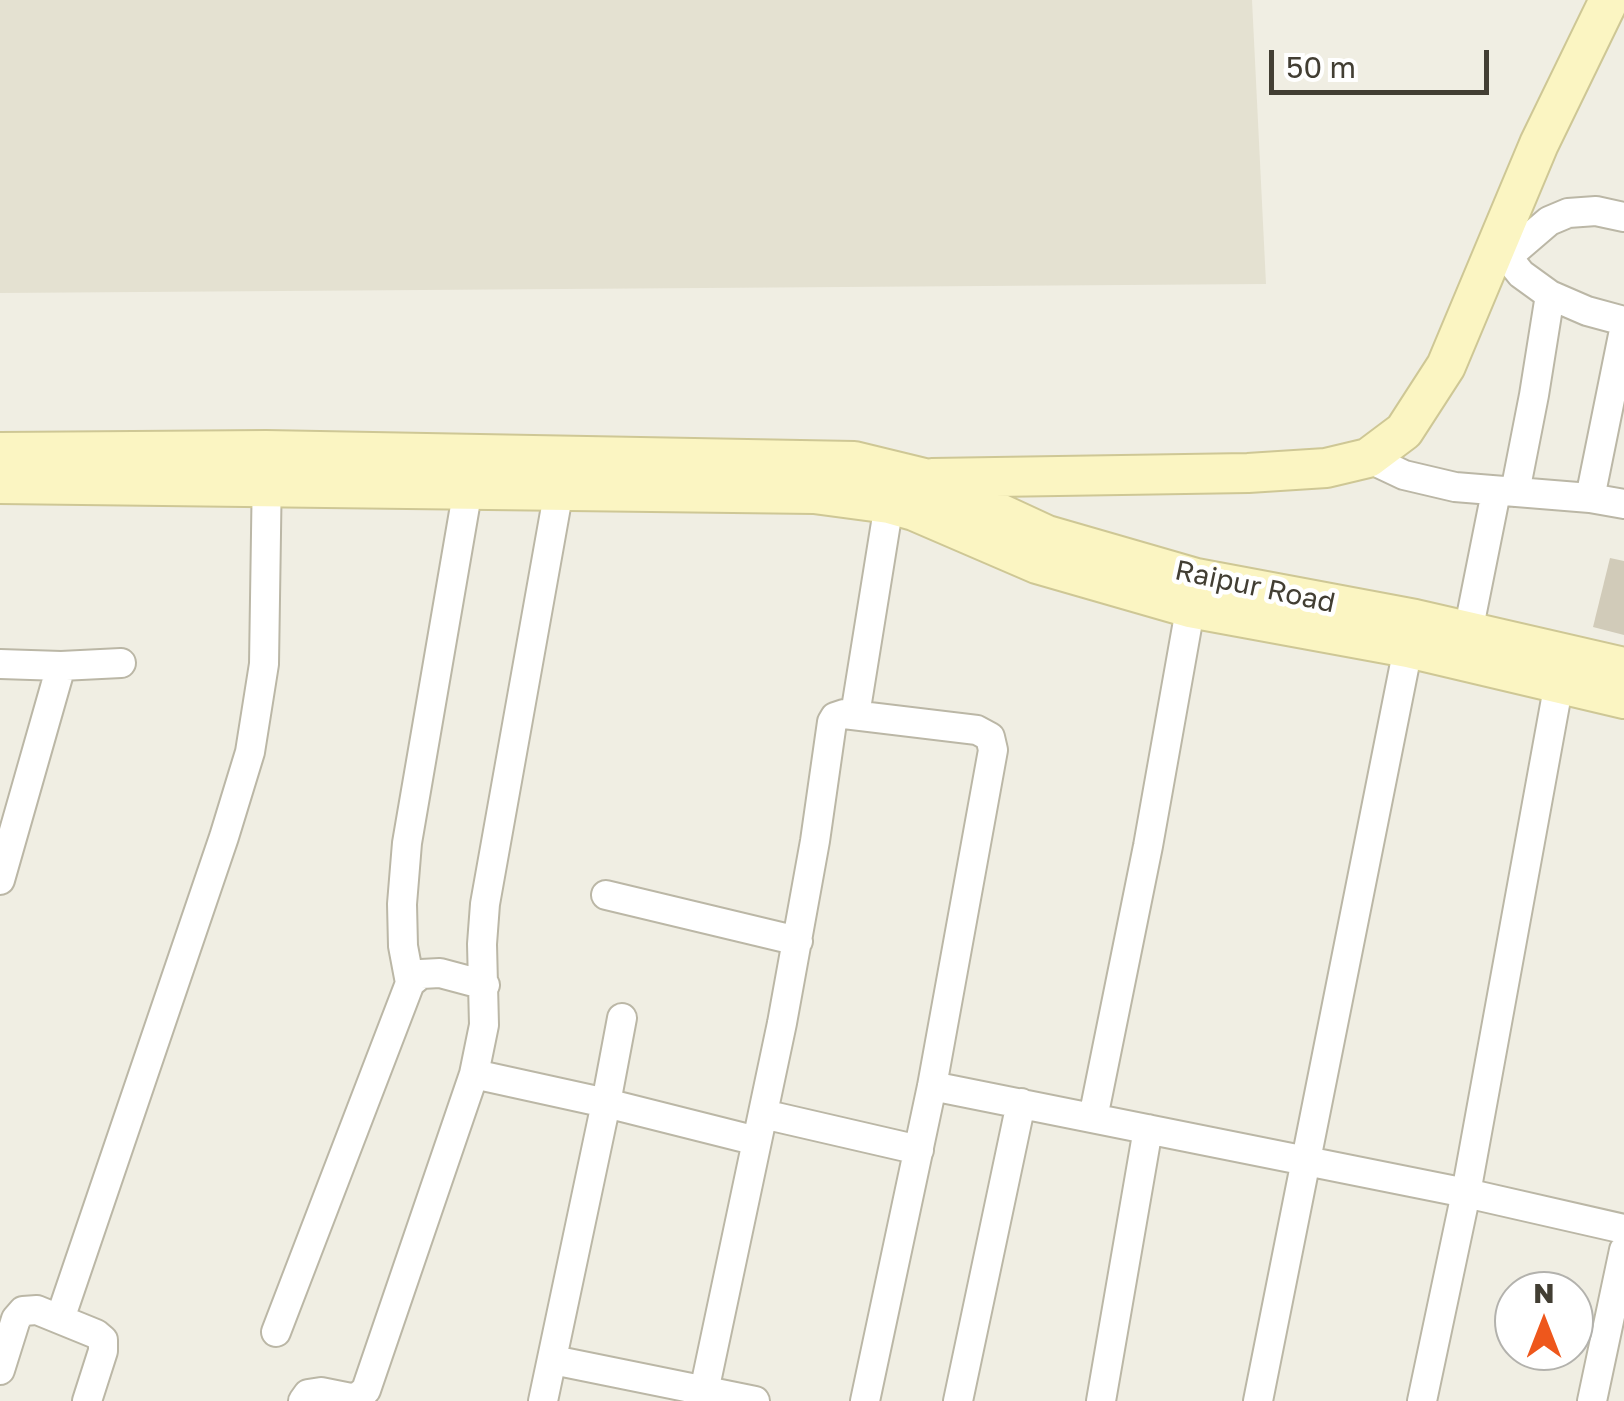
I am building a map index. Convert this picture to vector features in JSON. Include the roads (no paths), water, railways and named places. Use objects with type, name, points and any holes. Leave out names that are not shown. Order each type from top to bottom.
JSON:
[{"type":"main road","points":[[0,452],[267,469],[562,474],[814,494],[1326,468],[1368,458],[1404,431],[1446,366],[1502,250],[1539,144],[1613,8]]},
{"type":"main road","points":[[0,484],[267,469]]},
{"type":"main road","name":"Raipur Road","points":[[906,491],[1048,535],[1193,592],[1408,648],[1465,646]]},
{"type":"main road","name":"Raipur Road","points":[[1193,592],[1465,646],[1561,670],[1624,699]]},
{"type":"main road","name":"Raipur Road","points":[[1561,670],[1624,668]]},
{"type":"street","points":[[1624,217],[1596,211],[1568,213],[1502,250],[1520,274],[1550,295],[1586,311],[1624,321]]},
{"type":"street","points":[[1465,646],[1534,394],[1550,295]]},
{"type":"street","points":[[1590,498],[1624,330]]},
{"type":"street","points":[[1368,458],[1404,475],[1454,487],[1624,504]]},
{"type":"street","points":[[60,1319],[250,752],[264,664],[267,469]]},
{"type":"street","points":[[276,1332],[410,983],[403,946],[402,904],[407,844],[470,472]]},
{"type":"street","points":[[303,1401],[308,1394],[320,1392],[351,1398],[366,1390],[474,1074],[484,1025],[485,904],[562,474]]},
{"type":"street","points":[[855,715],[906,491]]},
{"type":"street","points":[[1094,1118],[1193,592]]},
{"type":"street","points":[[1258,1401],[1408,648]]},
{"type":"street","points":[[0,664],[121,663]]},
{"type":"street","points":[[0,880],[61,666]]},
{"type":"street","points":[[1422,1401],[1466,1193],[1561,670]]},
{"type":"street","points":[[703,1396],[798,942],[832,722],[844,714],[977,730],[990,737],[994,750],[932,1086],[865,1401]]},
{"type":"street","points":[[606,895],[798,942]]},
{"type":"street","points":[[410,983],[422,974],[440,973],[484,985]]},
{"type":"street","points":[[543,1401],[622,1018]]},
{"type":"street","points":[[474,1074],[606,1104],[919,1150]]},
{"type":"street","points":[[932,1086],[1624,1228]]},
{"type":"street","points":[[958,1401],[1021,1104]]},
{"type":"street","points":[[1101,1401],[1148,1129]]},
{"type":"street","points":[[1592,1401],[1616,1328],[1624,1250]]},
{"type":"street","points":[[0,1370],[16,1319],[23,1310],[38,1310],[102,1340],[104,1351],[87,1401]]},
{"type":"street","points":[[553,1360],[703,1396],[754,1401]]}]
